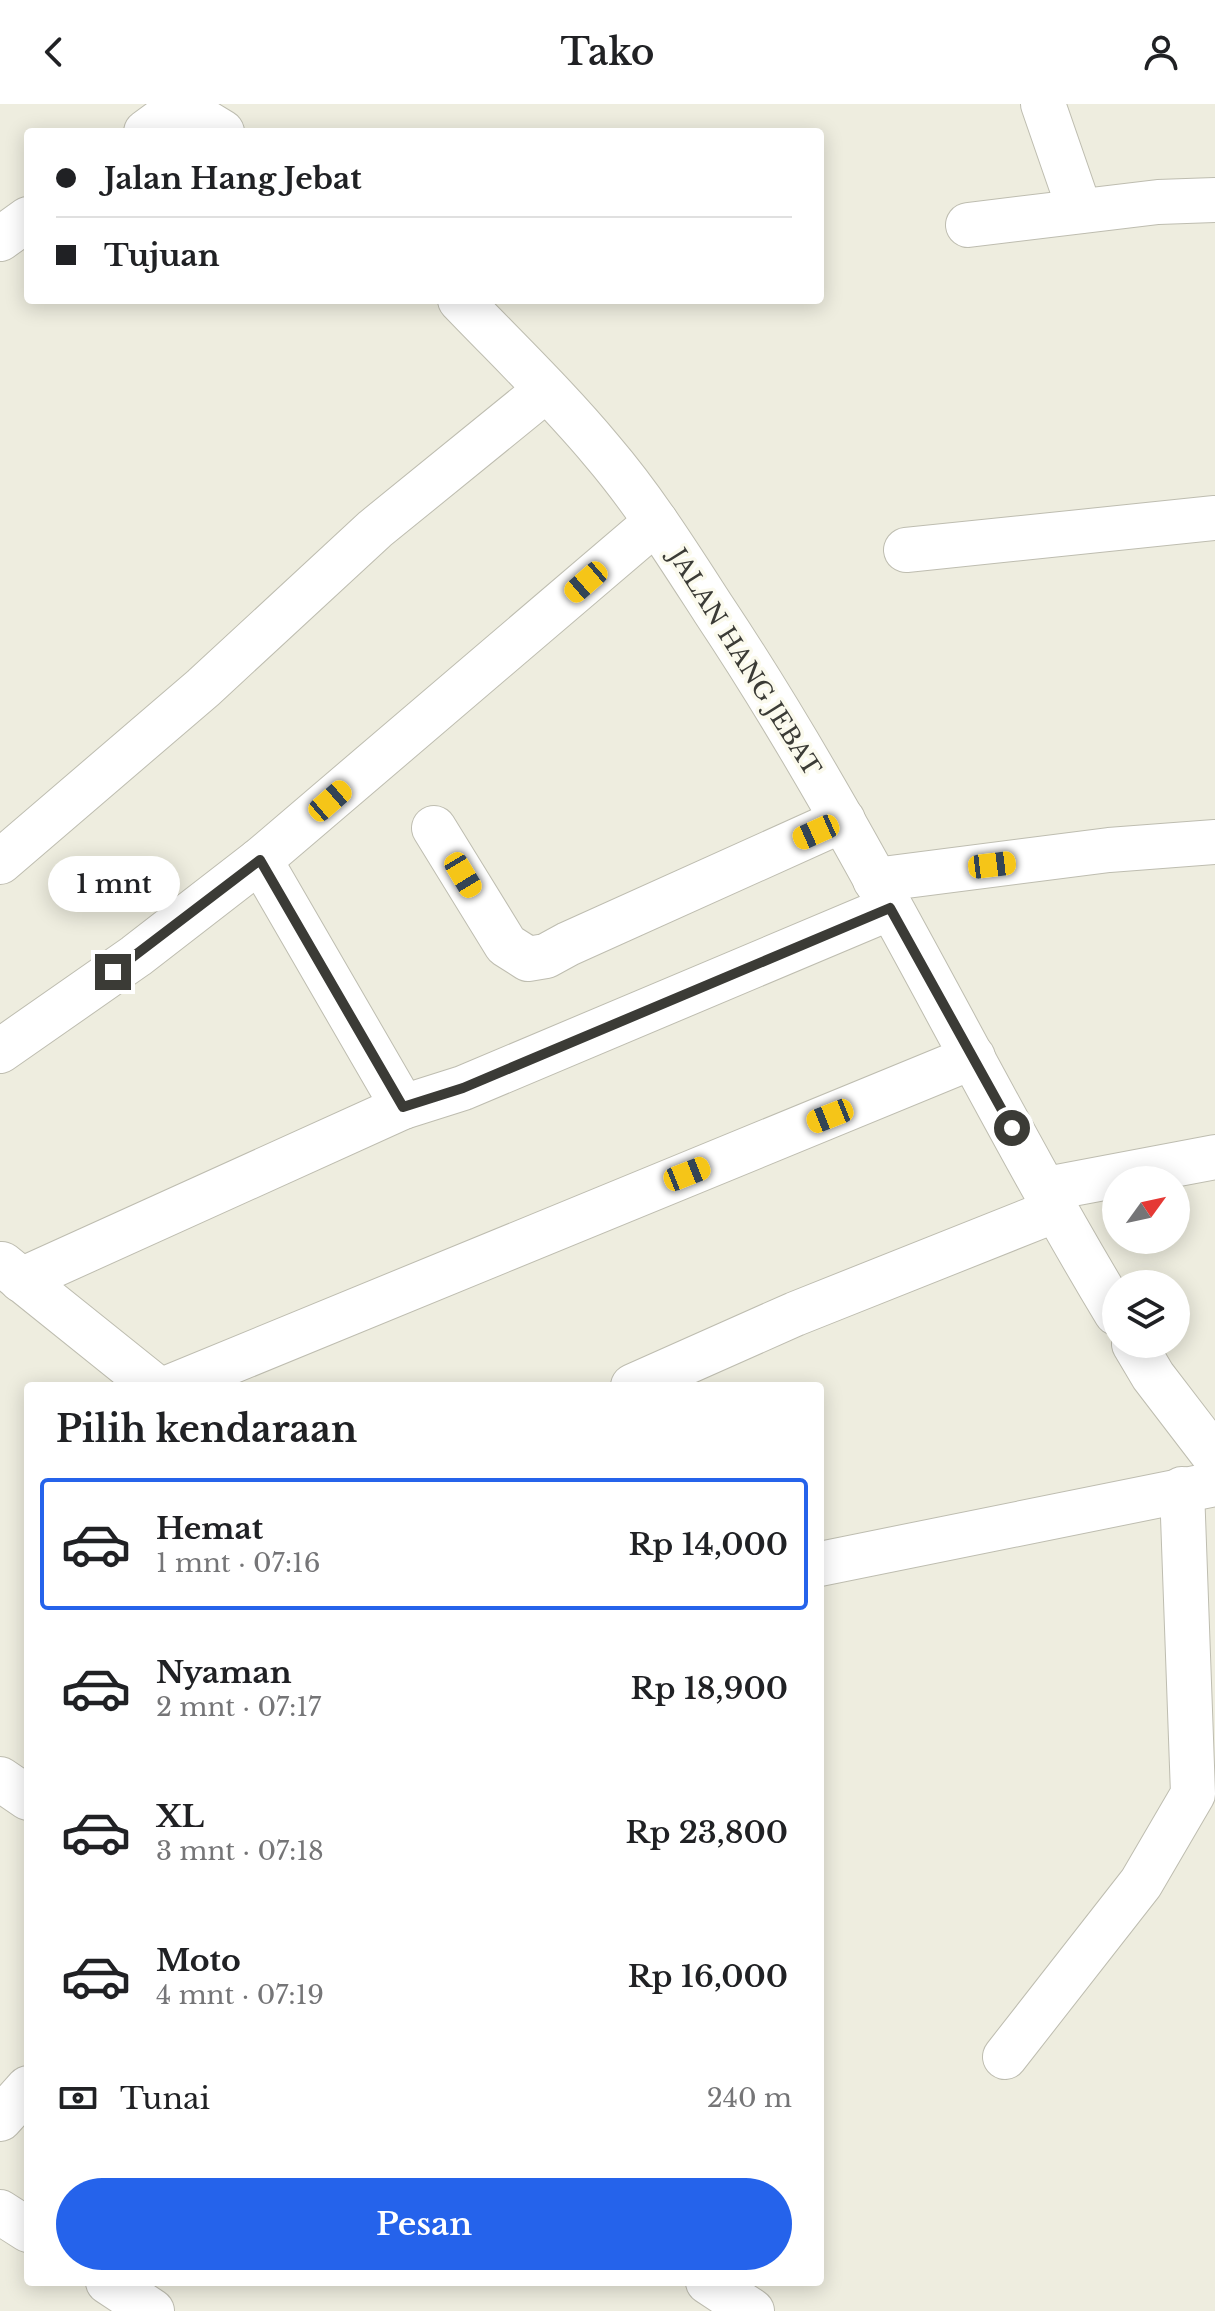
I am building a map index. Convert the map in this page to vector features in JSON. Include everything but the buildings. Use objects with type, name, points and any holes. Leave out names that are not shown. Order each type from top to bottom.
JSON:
[{"type":"street","points":[[1043,104],[1080,211]]},
{"type":"street","points":[[173,112],[212,128]]},
{"type":"street","points":[[968,225],[1158,202],[1215,200]]},
{"type":"street","points":[[0,239],[24,222]]},
{"type":"street","name":"JALAN HANG JEBAT","points":[[464,304],[602,451],[656,522],[751,664],[843,820],[1102,1289]]},
{"type":"street","points":[[0,862],[203,688],[375,529],[546,390]]},
{"type":"street","points":[[906,550],[1215,518]]},
{"type":"street","points":[[0,1051],[136,956],[260,860],[656,522]]},
{"type":"street","points":[[434,828],[506,945],[528,959],[546,956],[843,820]]},
{"type":"street","points":[[149,1382],[11,1271],[403,1107],[463,1088],[883,894],[1109,850],[1215,842]]},
{"type":"street","points":[[260,860],[403,1107]]},
{"type":"street","points":[[182,1382],[973,1057]]},
{"type":"street","points":[[642,1382],[1051,1200],[1215,1157]]},
{"type":"street","points":[[1142,1358],[1215,1457]]},
{"type":"street","points":[[824,1563],[1199,1486],[1204,1796],[1141,1883],[1005,2057]]},
{"type":"street","points":[[0,1779],[24,1795]]},
{"type":"street","points":[[0,2119],[24,2092]]},
{"type":"street","points":[[0,2212],[24,2227]]},
{"type":"street","points":[[114,2286],[152,2311]]},
{"type":"route","points":[[113,972],[260,860],[403,1107],[463,1088],[890,908],[1012,1128]]}]
